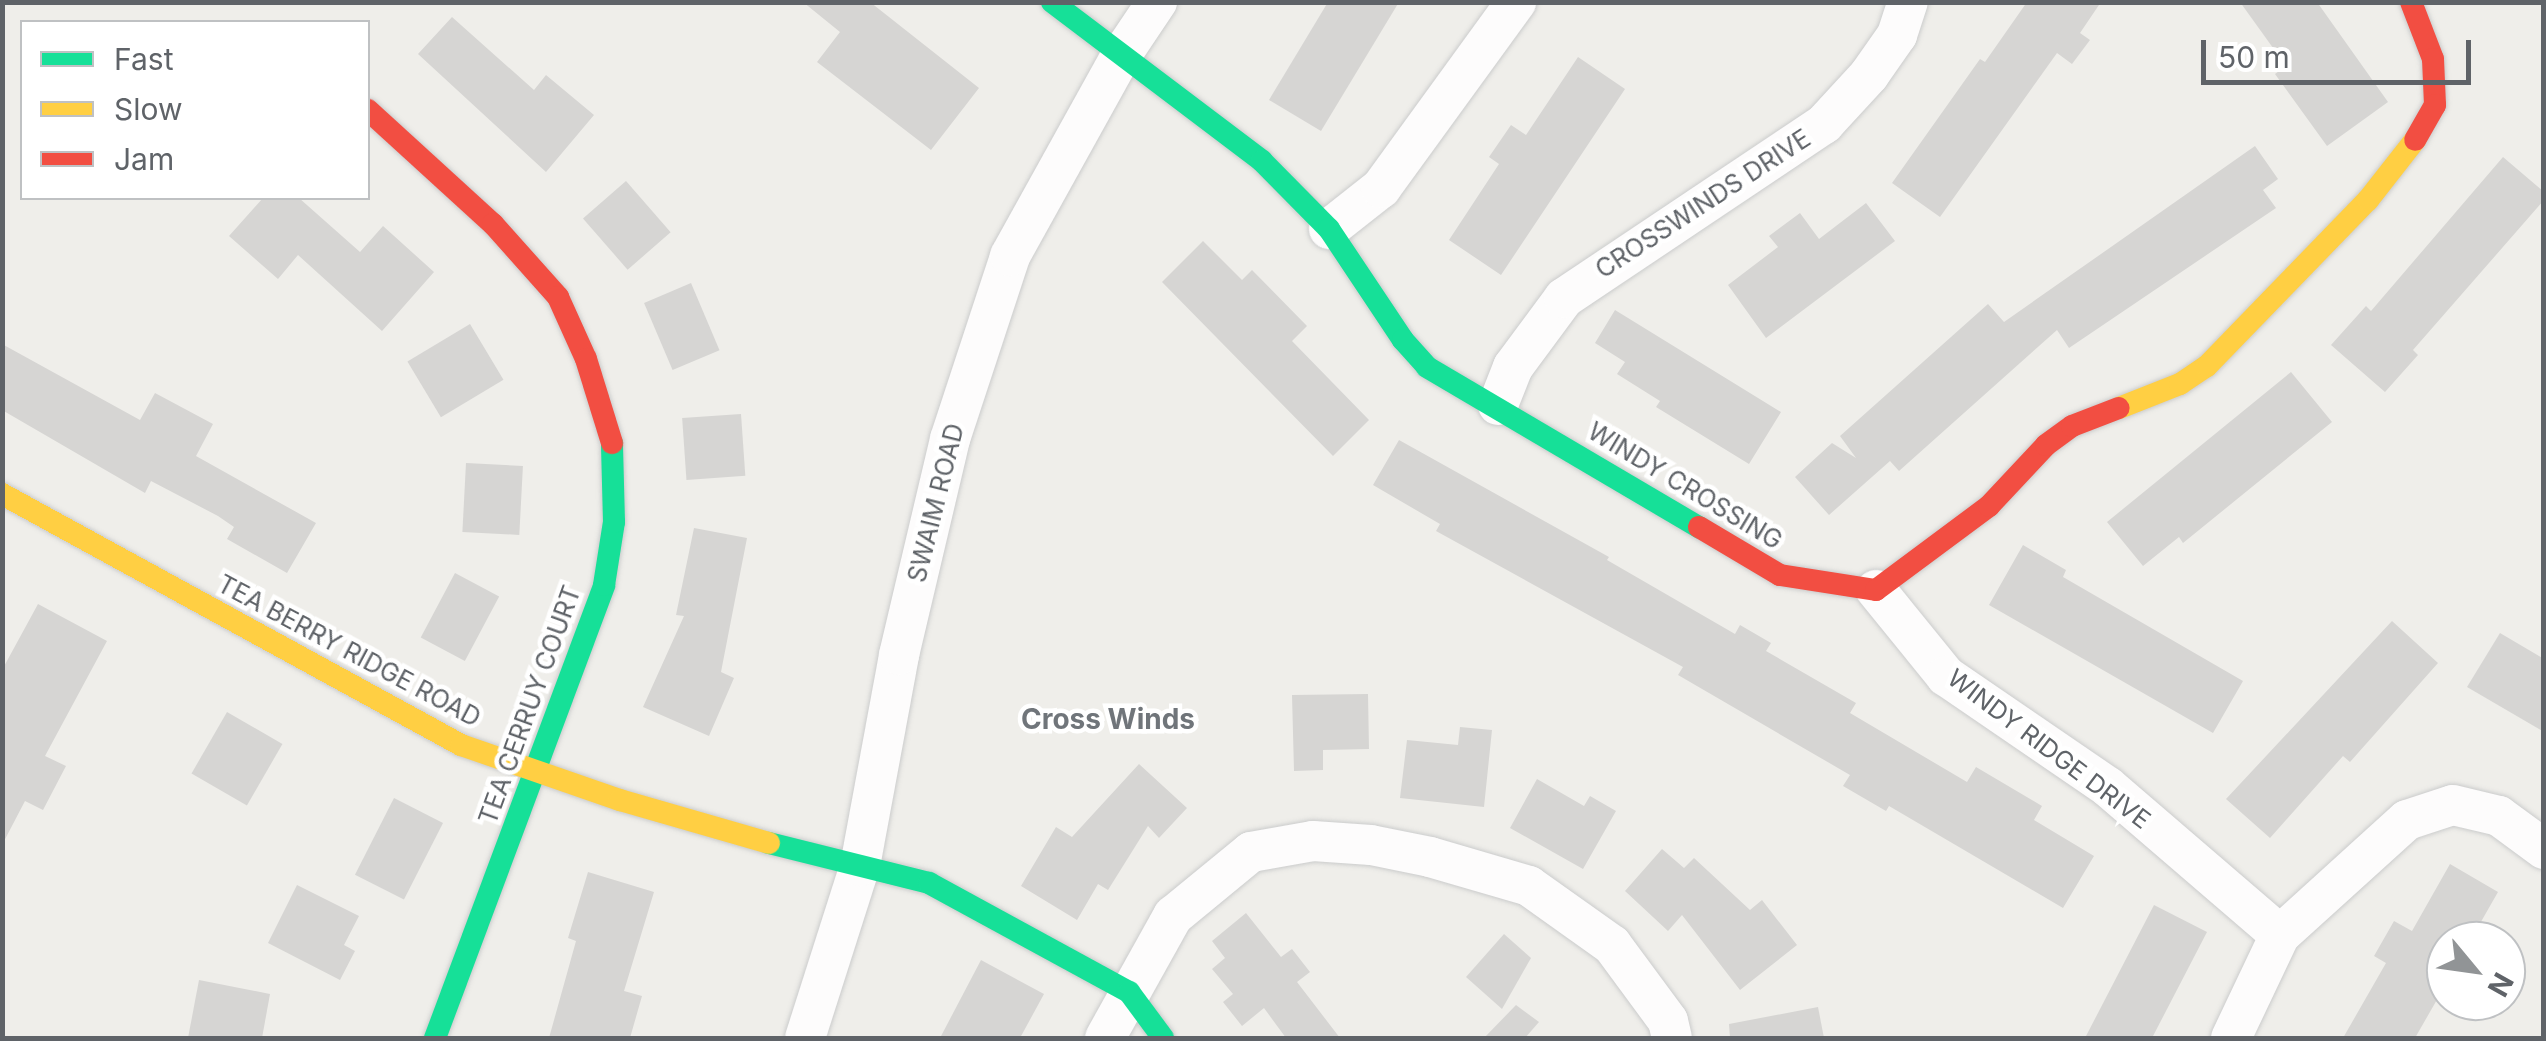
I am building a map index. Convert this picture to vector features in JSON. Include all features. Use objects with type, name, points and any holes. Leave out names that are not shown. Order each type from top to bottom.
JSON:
[{"type":"street","name":"WINDY CROSSING","points":[[1052,2],[1262,161],[1329,229],[1403,340],[1427,367],[1780,574],[1876,590]]},
{"type":"street","name":"SWAIM ROAD","points":[[804,1038],[860,866],[900,655],[950,439],[1010,256],[1122,54],[1158,2]]},
{"type":"street","points":[[1329,229],[1381,188],[1516,2]]},
{"type":"street","name":"CROSSWINDS DRIVE","points":[[1498,406],[1513,367],[1564,298],[1824,124],[1869,75],[1897,35],[1908,2]]},
{"type":"street","points":[[1876,590],[1990,506],[2046,445],[2072,426],[2180,384],[2207,366],[2368,200],[2419,135],[2435,105],[2433,58],[2411,2]]},
{"type":"street","name":"TEA CERRUY COURT","points":[[370,112],[493,224],[558,297],[586,358],[612,441],[614,522],[604,585],[435,1038]]},
{"type":"street","name":"TEA BERRY RIDGE ROAD","points":[[4,498],[460,745],[620,800],[929,883],[1129,992]]},
{"type":"street","name":"WINDY RIDGE DRIVE","points":[[1876,590],[1946,676],[2108,787],[2280,935]]},
{"type":"street","points":[[2231,1038],[2280,935],[2407,820],[2453,805],[2499,816],[2544,849]]},
{"type":"street","points":[[1105,1038],[1173,916],[1252,852],[1313,841],[1371,844],[1529,886],[1612,945],[1668,1020],[1672,1038]]},
{"type":"street","points":[[1129,992],[1163,1038]]},
{"type":"building","points":[[803,2],[870,2],[979,88],[931,150],[817,62],[840,32]]},
{"type":"building","points":[[1328,2],[1399,2],[1321,131],[1269,100]]},
{"type":"building","points":[[2027,2],[2101,2],[2080,33],[2090,40],[2072,64],[2057,53],[1940,217],[1892,183],[1980,59],[1985,62]]},
{"type":"building","points":[[2240,2],[2317,2],[2388,102],[2327,146],[2275,74],[2286,66]]},
{"type":"building","points":[[452,17],[534,90],[546,75],[594,115],[546,172],[418,54]]},
{"type":"building","points":[[1578,57],[1625,89],[1501,275],[1449,240],[1499,164],[1489,157],[1511,125],[1526,135]]},
{"type":"building","points":[[2255,146],[2278,179],[2263,190],[2276,208],[2069,348],[2057,330],[1899,471],[1890,461],[1829,515],[1795,477],[1832,443],[1856,458],[1840,436],[1988,304],[2004,322]]},
{"type":"building","points":[[2503,157],[2544,192],[2544,200],[2413,350],[2418,355],[2385,392],[2331,345],[2366,306],[2371,311]]},
{"type":"building","points":[[626,181],[671,232],[628,270],[583,218]]},
{"type":"building","points":[[261,200],[301,200],[360,252],[383,226],[434,272],[382,331],[298,255],[278,279],[229,236]]},
{"type":"building","points":[[1866,203],[1895,241],[1766,338],[1728,285],[1778,247],[1769,236],[1800,213],[1819,239]]},
{"type":"building","points":[[1203,241],[1242,280],[1252,270],[1307,326],[1292,341],[1369,420],[1333,456],[1162,282]]},
{"type":"building","points":[[691,283],[720,350],[673,370],[644,303]]},
{"type":"building","points":[[1615,310],[1781,412],[1749,464],[1656,407],[1660,401],[1617,374],[1625,362],[1595,343]]},
{"type":"building","points":[[470,324],[503,380],[441,417],[407,362]]},
{"type":"building","points":[[2,344],[140,420],[155,393],[213,424],[196,456],[316,523],[287,573],[227,539],[234,527],[218,516],[151,481],[145,493],[2,410]]},
{"type":"building","points":[[2291,372],[2332,422],[2183,543],[2179,537],[2143,566],[2107,522]]},
{"type":"building","points":[[741,414],[745,476],[686,480],[682,418]]},
{"type":"building","points":[[1399,440],[1609,557],[1607,560],[1735,634],[1740,625],[1771,643],[1766,651],[1856,703],[1850,713],[1967,782],[1976,767],[2042,806],[2034,820],[2094,856],[2063,908],[1889,806],[1886,811],[1843,786],[1850,775],[1678,675],[1683,667],[1436,531],[1440,524],[1373,485]]},
{"type":"building","points":[[466,463],[523,466],[519,535],[462,532]]},
{"type":"building","points":[[694,528],[747,538],[721,672],[734,678],[709,736],[643,707],[684,616],[676,615]]},
{"type":"building","points":[[2023,545],[2066,570],[2063,577],[2243,681],[2213,733],[1989,605]]},
{"type":"building","points":[[455,573],[499,596],[465,661],[421,637]]},
{"type":"building","points":[[38,604],[107,641],[45,756],[66,766],[43,810],[25,801],[2,845],[2,670]]},
{"type":"building","points":[[2392,621],[2438,663],[2350,762],[2343,756],[2270,838],[2226,799]]},
{"type":"building","points":[[2500,633],[2544,659],[2544,732],[2467,687]]},
{"type":"building","points":[[1368,694],[1369,749],[1323,750],[1323,770],[1294,771],[1292,695]]},
{"type":"building","points":[[227,712],[282,744],[247,805],[192,773]]},
{"type":"building","points":[[1460,727],[1492,730],[1484,807],[1400,798],[1407,740],[1458,745]]},
{"type":"building","points":[[1139,764],[1187,808],[1159,838],[1148,826],[1108,890],[1098,884],[1077,920],[1021,886],[1056,827],[1072,837]]},
{"type":"building","points":[[1537,779],[1584,806],[1590,796],[1616,811],[1583,869],[1510,828]]},
{"type":"building","points":[[394,798],[443,823],[404,900],[355,875]]},
{"type":"building","points":[[1662,849],[1684,868],[1694,858],[1750,910],[1762,900],[1797,945],[1740,990],[1682,915],[1668,931],[1625,891]]},
{"type":"building","points":[[2450,864],[2498,892],[2481,921],[2426,921],[2426,1019],[2415,1038],[2343,1038],[2386,963],[2374,956],[2394,921],[2412,931]]},
{"type":"building","points":[[588,872],[654,892],[624,991],[642,996],[630,1038],[549,1038],[576,941],[568,938]]},
{"type":"building","points":[[297,885],[359,916],[344,945],[355,951],[340,980],[268,943]]},
{"type":"building","points":[[2154,905],[2207,932],[2152,1038],[2085,1038]]},
{"type":"building","points":[[1246,913],[1281,957],[1292,949],[1310,972],[1297,982],[1340,1038],[1286,1038],[1264,1008],[1242,1026],[1223,1002],[1233,994],[1212,969],[1225,958],[1212,941]]},
{"type":"building","points":[[1504,934],[1531,958],[1502,1009],[1466,977]]},
{"type":"building","points":[[981,960],[1044,994],[1020,1038],[940,1038]]},
{"type":"building","points":[[199,980],[270,994],[262,1038],[188,1038]]},
{"type":"building","points":[[1516,1005],[1539,1022],[1525,1038],[1484,1038]]},
{"type":"building","points":[[1818,1007],[1824,1038],[1730,1038],[1729,1024]]},
{"type":"traffic: fast","points":[[1052,2],[1262,161],[1329,229],[1403,340],[1427,367],[1699,527]]},
{"type":"traffic: fast","points":[[435,1038],[604,585],[614,522],[612,443]]},
{"type":"traffic: fast","points":[[769,843],[929,883],[1129,992],[1163,1038]]},
{"type":"traffic: slow","points":[[2119,408],[2180,384],[2207,366],[2368,200],[2415,140]]},
{"type":"traffic: slow","points":[[2,494],[461,745],[620,800],[769,843]]},
{"type":"traffic: jam","points":[[2411,2],[2433,59],[2435,105],[2415,140]]},
{"type":"traffic: jam","points":[[370,112],[493,224],[558,297],[586,359],[612,443]]},
{"type":"traffic: jam","points":[[1699,527],[1780,575],[1876,590],[1989,506],[2046,445],[2072,426],[2119,408]]},
{"type":"district","name":"Cross Winds","points":[[1108,719]]}]
